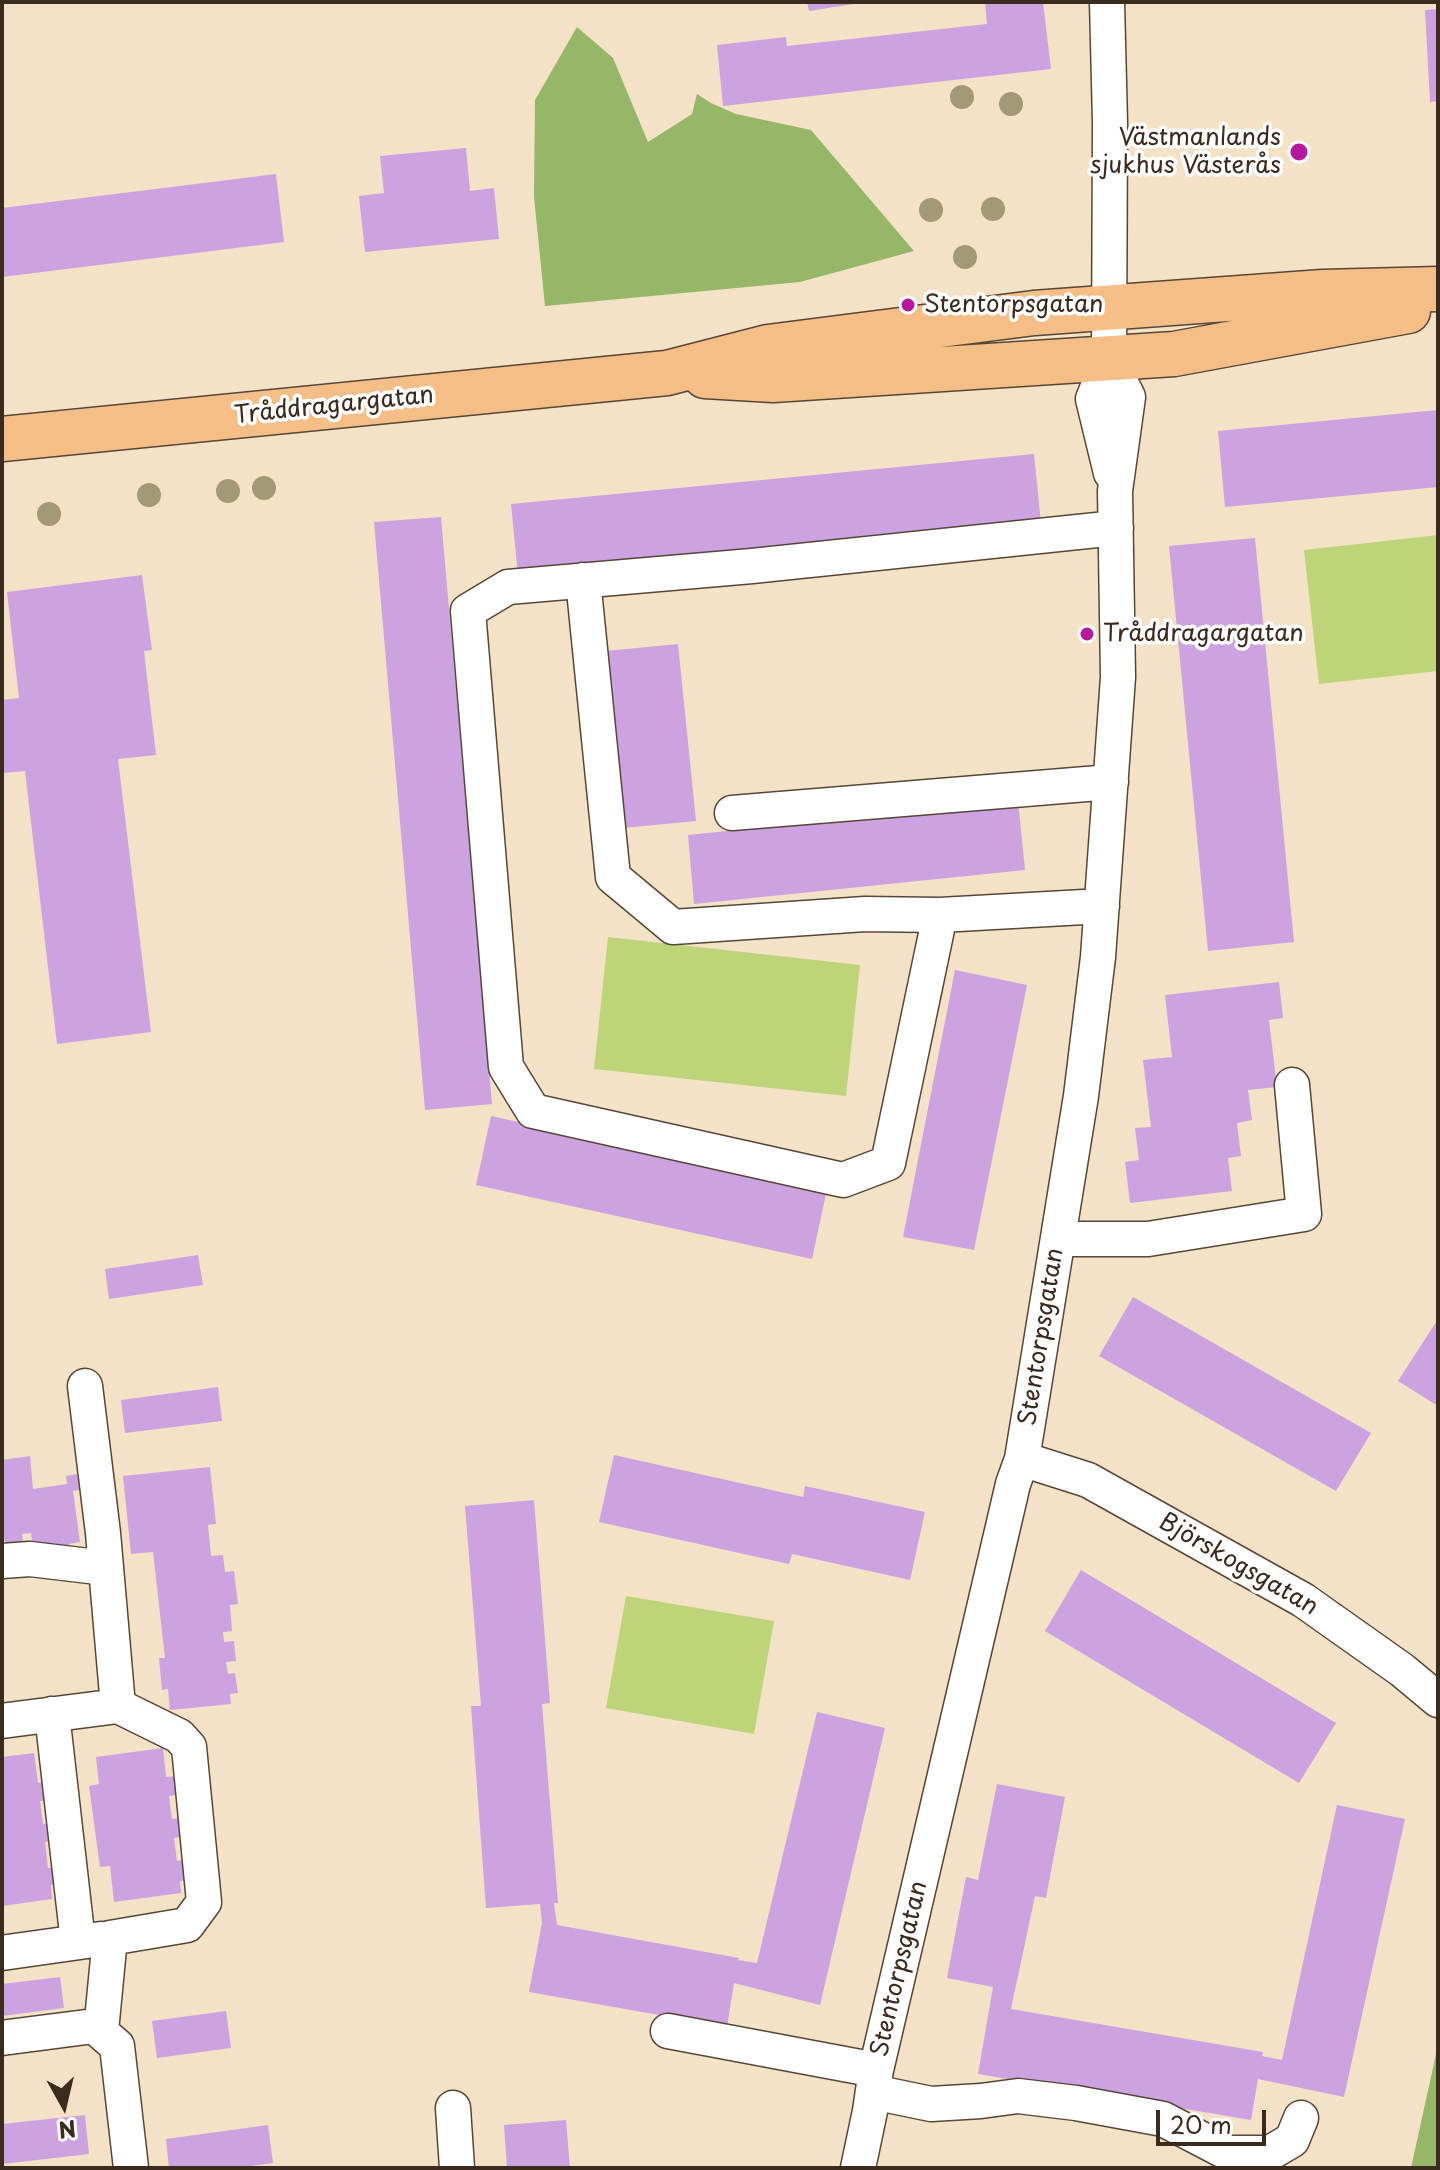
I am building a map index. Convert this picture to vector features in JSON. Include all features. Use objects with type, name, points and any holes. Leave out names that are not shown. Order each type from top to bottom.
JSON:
[{"type":"main road","name":"Tråddragargatan","points":[[2,439],[667,373],[768,347],[1034,313],[1323,292],[1438,289]]},
{"type":"main road","name":"Tråddragargatan","points":[[667,373],[773,380],[1174,354],[1438,306]]},
{"type":"street","points":[[1107,2],[1109,359]]},
{"type":"street","name":"Stentorpsgatan","points":[[858,2168],[874,2081],[1013,1484],[1022,1459],[1081,1096],[1098,957],[1118,677],[1115,491],[1093,399],[1109,359]]},
{"type":"street","points":[[940,915],[888,1163],[843,1180],[533,1111],[506,1067],[468,611],[508,587],[752,566],[1116,528]]},
{"type":"street","points":[[583,580],[613,877],[673,927],[865,914],[940,915],[1102,906]]},
{"type":"street","points":[[732,813],[1111,782]]},
{"type":"street","points":[[1058,1239],[1148,1239],[1304,1214],[1292,1085]]},
{"type":"street","points":[[85,1386],[118,1706]]},
{"type":"street","name":"Björskogsgatan","points":[[1022,1459],[1088,1480],[1303,1600],[1402,1670],[1438,1700]]},
{"type":"street","points":[[2,1561],[30,1559],[106,1568]]},
{"type":"street","points":[[2,1721],[118,1706],[179,1736],[189,1747],[204,1902],[187,1925],[2,1953]]},
{"type":"street","points":[[52,1714],[94,1940],[101,2031]]},
{"type":"street","points":[[2,2038],[94,2026],[117,2046],[131,2168]]},
{"type":"street","points":[[668,2031],[874,2081],[931,2104],[1018,2096],[1163,2119],[1228,2153],[1270,2153],[1292,2140],[1301,2118]]},
{"type":"street","points":[[453,2108],[457,2168]]},
{"type":"green space","points":[[577,27],[613,58],[648,142],[692,114],[697,94],[736,114],[811,130],[914,251],[800,282],[545,306],[534,197],[535,100]]},
{"type":"green space","points":[[1438,535],[1438,671],[1319,684],[1304,550]]},
{"type":"green space","points":[[608,937],[860,965],[846,1096],[594,1069]]},
{"type":"green space","points":[[626,1596],[774,1621],[754,1734],[606,1708]]},
{"type":"green space","points":[[1438,2045],[1438,2168],[1411,2168]]},
{"type":"building","points":[[807,2],[854,2],[854,4],[809,11]]},
{"type":"building","points":[[985,2],[1043,2],[1051,69],[723,106],[717,45],[786,37],[787,46],[987,24]]},
{"type":"building","points":[[1438,9],[1438,101],[1430,102],[1425,10]]},
{"type":"building","points":[[466,148],[470,191],[494,188],[499,239],[365,252],[359,196],[384,193],[380,156]]},
{"type":"building","points":[[276,174],[284,242],[2,277],[2,208]]},
{"type":"building","points":[[1438,410],[1438,487],[1225,507],[1218,431]]},
{"type":"building","points":[[1034,454],[1041,523],[518,575],[511,504]]},
{"type":"building","points":[[441,517],[492,1104],[425,1110],[374,522]]},
{"type":"building","points":[[1255,538],[1294,942],[1208,951],[1169,546]]},
{"type":"building","points":[[142,575],[152,650],[144,651],[156,755],[118,759],[151,1032],[57,1044],[25,771],[2,773],[2,700],[19,698],[7,592]]},
{"type":"building","points":[[678,644],[696,821],[623,828],[606,651]]},
{"type":"building","points":[[1018,801],[1025,870],[694,904],[688,835]]},
{"type":"building","points":[[955,970],[1027,985],[974,1250],[903,1237]]},
{"type":"building","points":[[1279,982],[1283,1018],[1269,1020],[1277,1087],[1248,1090],[1252,1120],[1237,1123],[1241,1156],[1228,1158],[1232,1191],[1130,1203],[1125,1162],[1139,1160],[1135,1128],[1151,1127],[1143,1060],[1172,1057],[1165,995]]},
{"type":"building","points":[[491,1116],[827,1189],[812,1259],[476,1185]]},
{"type":"building","points":[[198,1255],[203,1285],[109,1299],[105,1269]]},
{"type":"building","points":[[1133,1297],[1371,1433],[1336,1491],[1099,1356]]},
{"type":"building","points":[[1438,1319],[1438,1406],[1398,1381]]},
{"type":"building","points":[[218,1387],[222,1421],[125,1433],[121,1400]]},
{"type":"building","points":[[614,1455],[803,1497],[805,1486],[925,1512],[910,1580],[792,1554],[789,1564],[599,1522]]},
{"type":"building","points":[[30,1456],[33,1489],[67,1484],[66,1476],[77,1474],[79,1490],[73,1491],[80,1542],[69,1544],[70,1550],[33,1549],[31,1533],[22,1534],[23,1541],[5,1543],[2,1536],[2,1460]]},
{"type":"building","points":[[210,1467],[216,1524],[208,1525],[211,1556],[223,1555],[225,1572],[234,1571],[238,1604],[230,1605],[232,1631],[223,1632],[224,1642],[234,1641],[236,1661],[226,1662],[228,1674],[235,1673],[238,1693],[230,1694],[231,1704],[170,1710],[168,1689],[162,1690],[159,1658],[165,1658],[153,1552],[131,1554],[123,1476]]},
{"type":"building","points":[[534,1500],[550,1703],[542,1704],[558,1903],[554,1903],[557,1925],[757,1963],[817,1712],[885,1728],[820,2005],[734,1983],[727,2027],[529,1992],[542,1923],[540,1904],[486,1908],[471,1706],[481,1706],[465,1506]]},
{"type":"building","points":[[1081,1570],[1336,1723],[1299,1783],[1045,1631]]},
{"type":"building","points":[[163,1748],[166,1777],[175,1776],[177,1795],[169,1796],[172,1819],[180,1818],[182,1837],[174,1838],[177,1861],[184,1860],[187,1880],[180,1881],[181,1893],[114,1902],[110,1866],[100,1867],[89,1786],[99,1784],[96,1757]]},
{"type":"building","points":[[34,1753],[38,1783],[45,1782],[48,1800],[40,1801],[43,1824],[52,1823],[54,1841],[45,1842],[48,1868],[56,1867],[58,1884],[51,1885],[52,1899],[2,1906],[2,1757]]},
{"type":"building","points":[[997,1784],[1065,1797],[1046,1898],[1035,1896],[1011,2009],[1263,2052],[1262,2056],[1282,2060],[1337,1805],[1405,1819],[1344,2097],[1258,2079],[1251,2120],[978,2074],[993,1987],[947,1978],[966,1877],[978,1880]]},
{"type":"building","points":[[60,1977],[64,2008],[2,2016],[2,1984]]},
{"type":"building","points":[[226,2011],[231,2048],[157,2058],[152,2021]]},
{"type":"building","points":[[85,2115],[89,2154],[2,2164],[2,2124]]},
{"type":"building","points":[[566,2120],[570,2168],[507,2168],[504,2125]]},
{"type":"building","points":[[268,2125],[273,2163],[237,2168],[169,2168],[166,2139]]},
{"type":"place","name":"Västmanlands sjukhus Västerås","points":[[1299,152]]},
{"type":"place","name":"Stentorpsgatan","points":[[908,305]]},
{"type":"place","name":"Tråddragargatan","points":[[1087,634]]}]
